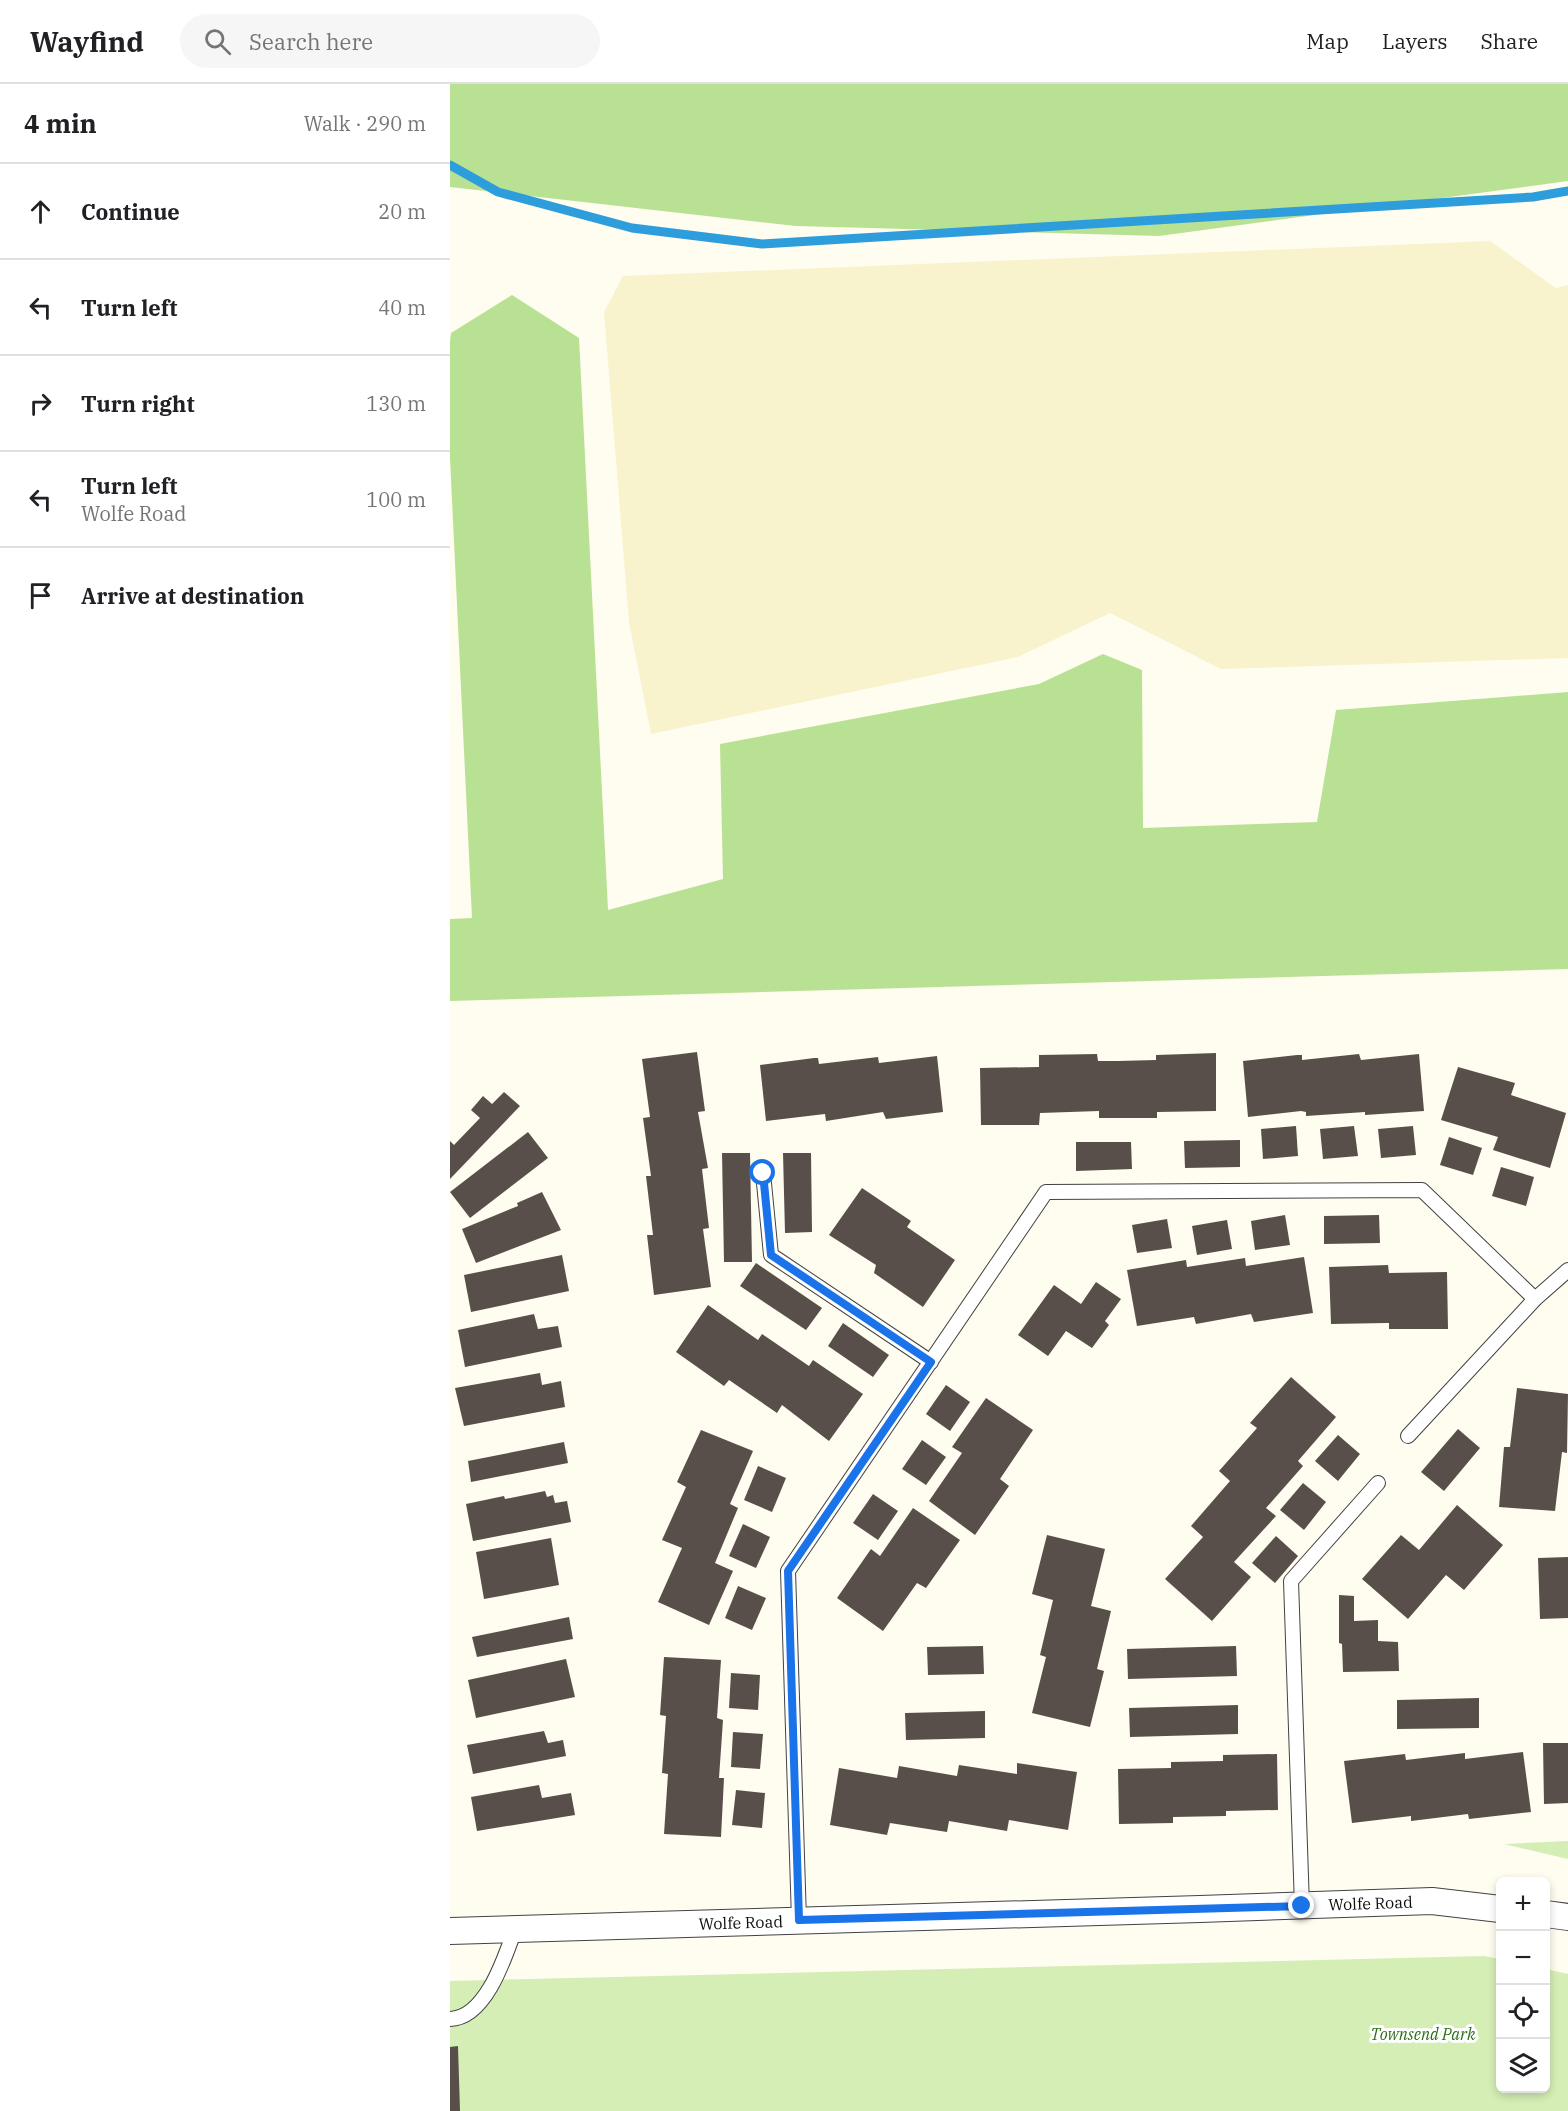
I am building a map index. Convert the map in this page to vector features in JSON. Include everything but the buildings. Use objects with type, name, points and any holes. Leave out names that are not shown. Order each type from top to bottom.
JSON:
[{"type":"street","name":"Wolfe Road","points":[[450,1931],[1432,1901],[1496,1909]]},
{"type":"street","points":[[1550,1915],[1568,1917]]},
{"type":"lane","points":[[763,1173],[771,1255],[931,1362]]},
{"type":"lane","points":[[799,1920],[788,1571],[1046,1192],[1422,1190],[1535,1299]]},
{"type":"lane","points":[[1408,1436],[1535,1299],[1568,1270]]},
{"type":"lane","points":[[1302,1906],[1291,1581],[1378,1483]]},
{"type":"lane","points":[[450,2019],[460,2019],[484,1998],[502,1964],[515,1929]]},
{"type":"shaded area","points":[[1490,241],[1556,288],[1568,285],[1568,658],[1221,669],[1110,613],[1018,657],[651,734],[629,622],[604,312],[623,276]]},
{"type":"green space","points":[[450,84],[1568,84],[1568,181],[1159,236],[796,226],[450,187]]},
{"type":"green space","points":[[512,295],[579,338],[608,910],[723,879],[720,744],[1039,684],[1103,654],[1142,670],[1143,828],[1317,822],[1336,710],[1568,692],[1568,969],[450,1001],[450,919],[472,918],[450,458],[450,342],[451,333]]},
{"type":"green space","points":[[1568,1841],[1568,1859],[1504,1844]]},
{"type":"green space","name":"Townsend Park","points":[[1484,1956],[1496,1958],[1496,2093],[1550,2093],[1550,1970],[1568,1974],[1568,2111],[450,2111],[450,1981]]},
{"type":"waterway","points":[[450,165],[498,192],[632,228],[762,244],[1533,197],[1568,191]]},
{"type":"route","points":[[763,1173],[771,1255],[931,1362],[788,1571],[799,1920],[1302,1906]]}]
